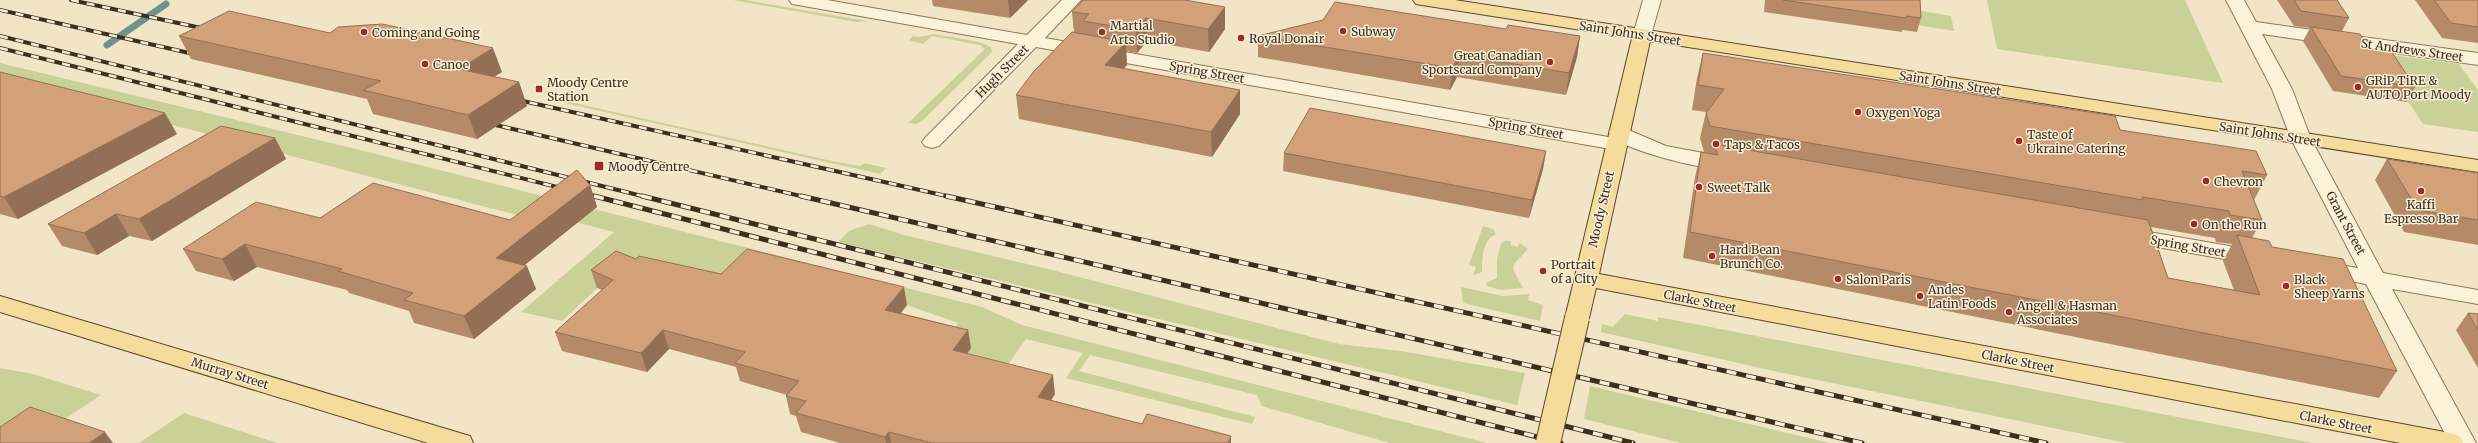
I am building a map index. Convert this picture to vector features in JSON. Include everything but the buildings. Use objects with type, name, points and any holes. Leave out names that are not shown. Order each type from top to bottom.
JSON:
[{"type":"main road","name":"Saint Johns Street","points":[[1422,0],[2478,166]]},
{"type":"main road","name":"Moody Street","points":[[1548,443],[1642,35]]},
{"type":"main road","name":"Clarke Street","points":[[1586,279],[2450,443]]},
{"type":"main road","name":"Murray Street","points":[[0,304],[460,443]]},
{"type":"street","name":"Spring Street","points":[[798,0],[1032,41],[1618,138],[1636,143],[1654,151],[1745,167]]},
{"type":"street","name":"Hugh Street","points":[[932,142],[1072,0]]},
{"type":"street","name":"Moody Street","points":[[1642,35],[1652,0]]},
{"type":"street","name":"Grant Street","points":[[2235,0],[2282,89],[2287,107],[2301,139],[2377,279],[2463,443]]},
{"type":"street","name":"St Andrews Street","points":[[2250,27],[2478,59]]},
{"type":"street","name":"Spring Street","points":[[2105,231],[2277,262]]},
{"type":"street","points":[[2300,266],[2478,297]]},
{"type":"green space","points":[[733,0],[745,0],[867,21],[856,22]]},
{"type":"green space","points":[[1987,0],[2185,0],[2223,83],[1997,49]]},
{"type":"green space","points":[[1916,10],[1951,16],[1954,31],[1917,25]]},
{"type":"green space","points":[[934,34],[979,42],[991,47],[992,52],[923,120],[917,124],[908,123],[985,49],[980,45],[932,36],[923,44],[909,40],[913,36],[919,37]]},
{"type":"green space","points":[[2376,53],[2459,64],[2478,90],[2478,132],[2423,124]]},
{"type":"green space","points":[[0,63],[360,150],[982,307],[1022,325],[1487,443],[1389,443],[1262,406],[1257,395],[1090,355],[1079,371],[1255,417],[1252,424],[1066,378],[1083,353],[1026,339],[998,379],[945,342],[958,323],[907,305],[726,292],[619,268],[562,321],[521,312],[614,232],[552,216],[544,222],[65,97],[0,83]]},
{"type":"green space","points":[[552,98],[827,160],[860,166],[864,163],[886,168],[880,174],[556,101],[548,101]]},
{"type":"green space","points":[[869,224],[904,235],[1048,269],[1339,344],[1401,351],[1525,373],[1517,405],[838,242],[849,231]]},
{"type":"green space","points":[[1483,226],[1493,229],[1496,234],[1491,237],[1485,245],[1482,272],[1473,275],[1476,267],[1469,265]]},
{"type":"green space","points":[[1505,241],[1511,241],[1510,245],[1518,247],[1520,243],[1528,249],[1514,264],[1513,269],[1523,288],[1502,290],[1487,286],[1486,283],[1497,278],[1497,259],[1501,244]]},
{"type":"green space","points":[[1461,287],[1503,296],[1529,294],[1528,300],[1543,305],[1540,321],[1463,303]]},
{"type":"green space","points":[[1625,314],[1658,321],[1658,317],[2313,443],[2127,443],[1778,372],[1601,332],[1602,324],[1613,327]]},
{"type":"green space","points":[[0,368],[33,374],[101,395],[29,443],[0,443]]},
{"type":"green space","points":[[1590,386],[1830,443],[1681,443],[1584,419]]},
{"type":"green space","points":[[184,413],[277,443],[139,443]]},
{"type":"waterway","points":[[107,45],[166,4]]},
{"type":"railway","points":[[71,0],[206,29]]},
{"type":"railway","points":[[0,10],[198,55]]},
{"type":"railway","points":[[0,36],[646,197]]},
{"type":"railway","points":[[0,48],[565,189]]},
{"type":"railway","points":[[514,99],[951,197]]},
{"type":"railway","points":[[487,123],[805,197]]},
{"type":"railway","points":[[582,193],[594,196]]},
{"type":"railway","points":[[594,196],[598,197]]},
{"type":"railway","points":[[594,196],[1561,443]]},
{"type":"railway","points":[[642,196],[1633,443]]},
{"type":"railway","points":[[801,196],[1862,443]]},
{"type":"railway","points":[[946,196],[2046,443]]},
{"type":"place","name":"Subway","points":[[1343,31]]},
{"type":"place","name":"Coming and Going","points":[[364,32]]},
{"type":"place","name":"Martial Arts Studio","points":[[1102,32]]},
{"type":"place","name":"Royal Donair","points":[[1241,38]]},
{"type":"place","name":"Great Canadian Sportscard Company","points":[[1550,62]]},
{"type":"place","name":"Canoe","points":[[425,64]]},
{"type":"place","name":"GRiP TiRE & AUTO Port Moody","points":[[2358,87]]},
{"type":"place","name":"Moody Centre Station","points":[[539,89]]},
{"type":"place","name":"Oxygen Yoga","points":[[1858,112]]},
{"type":"place","name":"Taste of Ukraine Catering","points":[[2019,141]]},
{"type":"place","name":"Taps & Tacos","points":[[1716,144]]},
{"type":"place","name":"Moody Centre","points":[[599,166]]},
{"type":"place","name":"Chevron","points":[[2206,181]]},
{"type":"place","name":"Sweet Talk","points":[[1699,187]]},
{"type":"place","name":"Kaffi Espresso Bar","points":[[2421,191]]},
{"type":"place","name":"On the Run","points":[[2194,224]]},
{"type":"place","name":"Hard Bean Brunch Co.","points":[[1712,256]]},
{"type":"place","name":"Portrait of a City","points":[[1543,271]]},
{"type":"place","name":"Salon Paris","points":[[1838,279]]},
{"type":"place","name":"Black Sheep Yarns","points":[[2286,286]]},
{"type":"place","name":"Andes Latin Foods","points":[[1920,296]]},
{"type":"place","name":"Angell & Hasman Associates","points":[[2009,312]]}]
